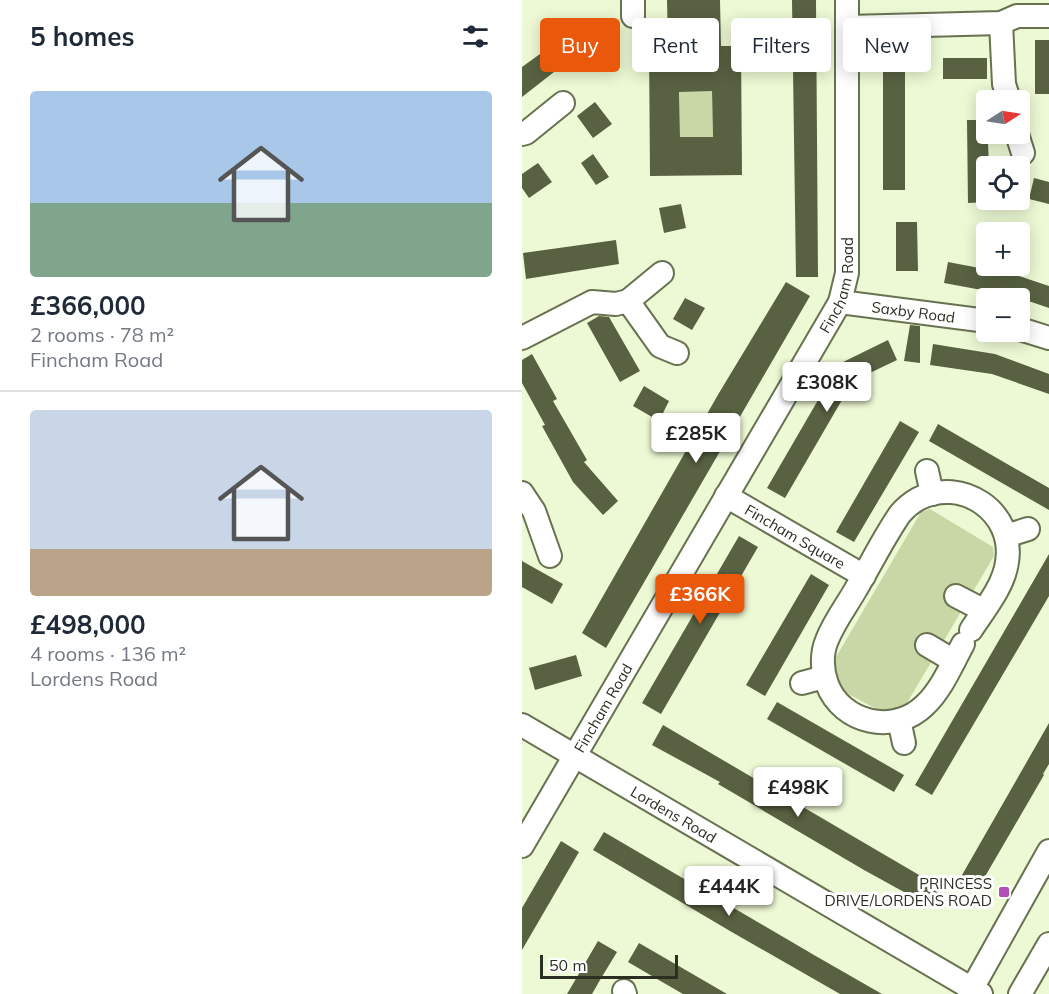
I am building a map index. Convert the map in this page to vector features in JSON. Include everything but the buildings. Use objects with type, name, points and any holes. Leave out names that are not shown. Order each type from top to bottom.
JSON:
[{"type":"street","name":"Fincham Road","points":[[848,0],[848,18]]},
{"type":"street","points":[[931,20],[1011,13],[1049,16]]},
{"type":"street","points":[[1006,90],[1004,84],[1011,13]]},
{"type":"street","name":"Fincham Road","points":[[522,846],[840,302],[847,273],[848,72]]},
{"type":"street","points":[[522,134],[563,103]]},
{"type":"street","points":[[523,335],[592,302],[616,304],[628,301],[663,273]]},
{"type":"street","points":[[628,301],[660,346],[676,353]]},
{"type":"street","name":"Saxby Road","points":[[840,302],[976,320]]},
{"type":"street","points":[[1030,332],[1049,338]]},
{"type":"street","points":[[927,471],[932,494]]},
{"type":"street","points":[[522,493],[534,511],[549,556]]},
{"type":"street","points":[[962,493],[980,500],[994,512],[1006,536],[1008,556],[1005,572],[929,701],[916,712],[899,720],[875,722],[855,716],[839,704],[832,695],[825,676],[823,658],[827,639],[900,514],[915,501],[932,494],[962,493]]},
{"type":"street","name":"Fincham Square","points":[[726,496],[864,576]]},
{"type":"street","points":[[1006,536],[1028,529]]},
{"type":"street","points":[[956,596],[983,610]]},
{"type":"street","points":[[927,645],[963,645]]},
{"type":"street","points":[[802,683],[825,676]]},
{"type":"street","points":[[899,720],[904,743]]},
{"type":"street","name":"Lordens Road","points":[[522,725],[974,992]]},
{"type":"street","points":[[974,992],[1049,851]]},
{"type":"street","points":[[1020,994],[1049,944]]},
{"type":"green space","points":[[679,84],[712,84],[713,145],[705,137],[687,137],[680,145]]},
{"type":"green space","points":[[930,509],[993,547],[994,556],[901,713],[888,715],[831,685],[829,669],[921,512]]},
{"type":"place","name":"PRINCESS DRIVE/LORDENS ROAD","points":[[1004,892]]}]
